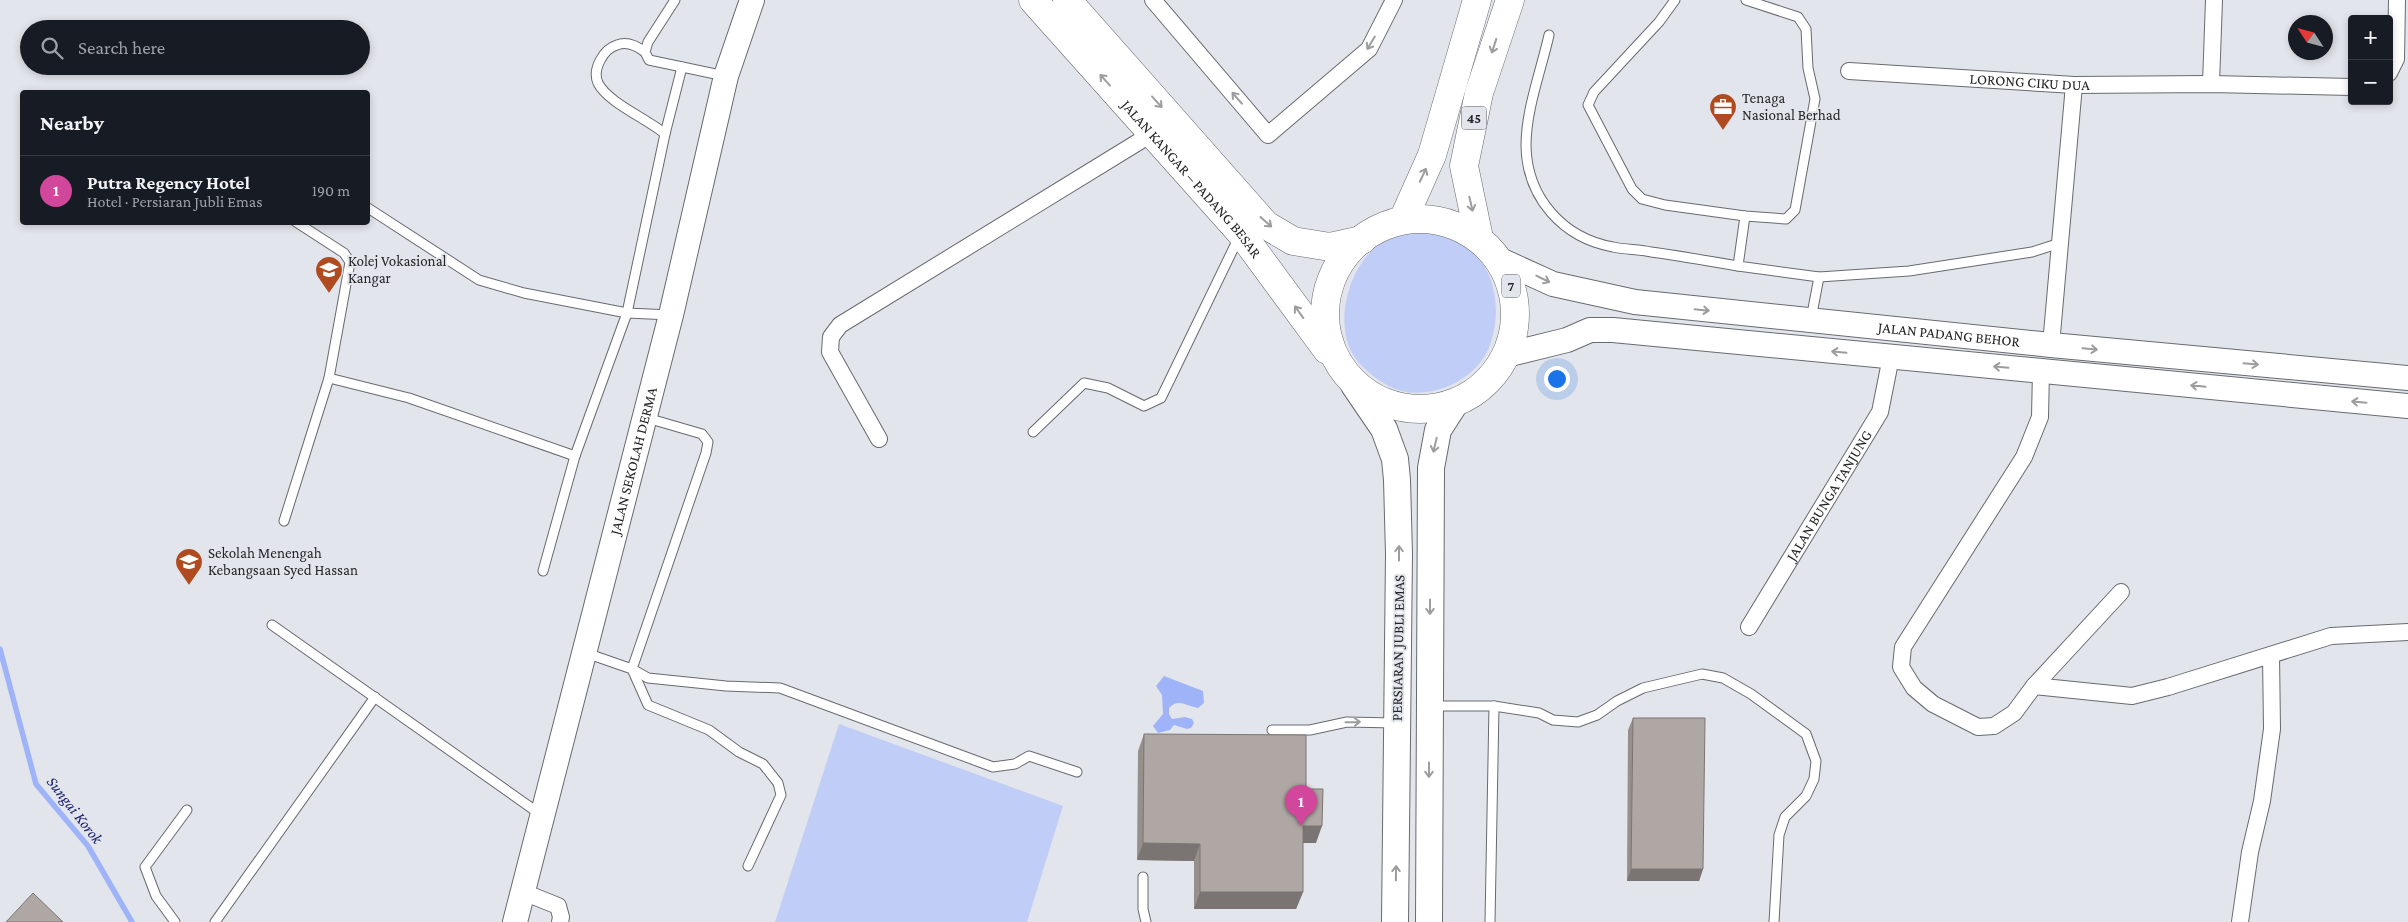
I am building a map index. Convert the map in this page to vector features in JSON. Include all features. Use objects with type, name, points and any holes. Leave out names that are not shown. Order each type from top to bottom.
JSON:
[{"type":"highway","name":"JALAN KANGAR – PADANG BESAR","points":[[1033,0],[1241,233],[1346,375]]},
{"type":"highway","name":"JALAN KANGAR – PADANG BESAR","points":[[1067,0],[1266,224],[1293,240],[1330,248],[1362,240]]},
{"type":"highway","name":"45","points":[[1403,220],[1432,155],[1476,0]]},
{"type":"highway","name":"45","points":[[1479,238],[1464,166],[1479,93],[1510,0]]},
{"type":"highway","name":"7","points":[[1423,218],[1443,221],[1462,228],[1479,238],[1498,259],[1507,274],[1515,306],[1515,323],[1506,355],[1486,383],[1456,402],[1439,408],[1403,409],[1369,396],[1346,375],[1328,342],[1324,318],[1327,293],[1336,269],[1350,249],[1362,240],[1374,230],[1403,220],[1423,218]]},
{"type":"main road","name":"JALAN SEKOLAH DERMA","points":[[515,922],[671,315],[726,76],[752,0]]},
{"type":"main road","name":"JALAN PADANG BEHOR","points":[[1498,259],[1554,284],[1635,302],[1810,322],[2408,378]]},
{"type":"main road","name":"JALAN PADANG BEHOR","points":[[1506,355],[1567,340],[1590,330],[1613,330],[2408,406]]},
{"type":"main road","name":"PERSIARAN JUBLI EMAS","points":[[1346,375],[1384,429],[1395,458],[1399,513],[1395,922]]},
{"type":"main road","name":"PERSIARAN JUBLI EMAS","points":[[1429,922],[1431,468],[1438,430],[1456,402]]},
{"type":"street","points":[[1153,0],[1268,136],[1369,49],[1394,0]]},
{"type":"street","points":[[2211,84],[2214,0]]},
{"type":"street","points":[[2393,65],[2396,59],[2397,0]]},
{"type":"street","name":"LORONG CIKU DUA","points":[[1849,71],[2074,85],[2211,84],[2348,88]]},
{"type":"street","points":[[2051,345],[2074,85]]},
{"type":"street","points":[[880,439],[830,352],[831,337],[840,325],[1152,133]]},
{"type":"street","name":"JALAN BUNGA TANJUNG","points":[[1749,627],[1880,412],[1891,357]]},
{"type":"street","points":[[2041,371],[2040,417],[2024,457],[1903,647],[1901,667],[1914,688],[1933,704],[1978,727],[1994,726],[2014,713],[2034,686],[2121,592]]},
{"type":"street","points":[[2034,686],[2132,696],[2168,687],[2331,636],[2408,632]]},
{"type":"street","points":[[2240,922],[2250,852],[2262,801],[2272,729],[2270,655]]},
{"type":"street","points":[[523,892],[558,906],[562,917],[560,922]]},
{"type":"lane","points":[[645,52],[648,42],[675,0]]},
{"type":"lane","points":[[1675,0],[1659,22],[1594,92],[1588,105],[1632,189],[1642,200],[1745,216],[1786,218],[1795,210],[1815,100],[1808,68],[1806,29],[1798,17],[1746,0]]},
{"type":"lane","points":[[1549,34],[1529,119],[1526,147],[1529,169],[1537,196],[1548,210],[1567,227],[1591,240],[1613,247],[1819,277],[1909,270],[2032,252],[2060,243]]},
{"type":"lane","points":[[665,134],[606,92],[598,82],[596,71],[603,55],[616,44],[635,45],[645,52],[649,60],[726,76]]},
{"type":"lane","points":[[543,571],[575,456],[627,313],[665,134],[682,67]]},
{"type":"lane","points":[[370,209],[479,280],[524,293],[627,313],[671,315]]},
{"type":"lane","points":[[1738,266],[1745,216]]},
{"type":"lane","points":[[284,521],[329,378],[350,262],[344,253],[301,225]]},
{"type":"lane","points":[[1034,432],[1084,383],[1108,388],[1144,406],[1161,398],[1241,233]]},
{"type":"lane","points":[[1810,322],[1819,277]]},
{"type":"lane","points":[[329,378],[408,398],[575,456]]},
{"type":"lane","points":[[644,417],[702,434],[708,442],[706,453],[632,670],[648,705],[708,730],[739,752],[763,764],[778,783],[781,794],[748,866]]},
{"type":"lane","points":[[272,625],[543,816]]},
{"type":"lane","points":[[584,652],[648,678],[726,686],[780,688],[993,767],[1015,764],[1029,756],[1076,772]]},
{"type":"lane","points":[[1429,706],[1494,706],[1539,712],[1553,720],[1578,722],[1597,716],[1617,701],[1643,688],[1702,674],[1723,678],[1751,694],[1806,734],[1816,761],[1814,779],[1806,796],[1785,817],[1779,835],[1774,922]]},
{"type":"lane","points":[[215,922],[375,697]]},
{"type":"lane","points":[[1490,922],[1494,706]]},
{"type":"lane","points":[[1272,730],[1310,730],[1347,722],[1398,723]]},
{"type":"lane","points":[[175,922],[156,896],[146,867],[187,810]]},
{"type":"lane","points":[[1143,877],[1143,909],[1146,922]]},
{"type":"shaded area","points":[[1418,229],[1444,232],[1460,240],[1472,250],[1490,277],[1496,309],[1491,342],[1486,354],[1478,365],[1458,382],[1432,391],[1419,393],[1394,389],[1378,380],[1364,368],[1353,355],[1347,340],[1344,324],[1349,288],[1356,272],[1366,258],[1377,246],[1391,237]]},
{"type":"shaded area","points":[[839,724],[1063,806],[1027,922],[775,922]]},
{"type":"water","points":[[1164,676],[1203,691],[1204,703],[1198,708],[1179,703],[1169,708],[1169,714],[1172,719],[1185,717],[1192,719],[1194,723],[1191,728],[1187,729],[1174,725],[1170,730],[1158,733],[1153,726],[1163,714],[1162,695],[1156,686]]},
{"type":"building","points":[[1633,718],[1705,718],[1703,869],[1631,869]]},
{"type":"building","points":[[1144,734],[1306,735],[1306,789],[1323,789],[1322,826],[1303,826],[1303,892],[1200,892],[1200,844],[1143,843]]},
{"type":"building","points":[[33,893],[63,922],[6,922]]},
{"type":"waterway","name":"Sungai Korok","points":[[0,649],[36,784],[88,846],[132,922]]},
{"type":"place","name":"Tenaga Nasional Berhad","points":[[1723,131]]},
{"type":"place","name":"Kolej Vokasional Kangar","points":[[329,294]]},
{"type":"place","name":"Sekolah Menengah Kebangsaan Syed Hassan","points":[[189,586]]},
{"type":"place","name":"Putra Regency Hotel","points":[[1301,826]]}]
